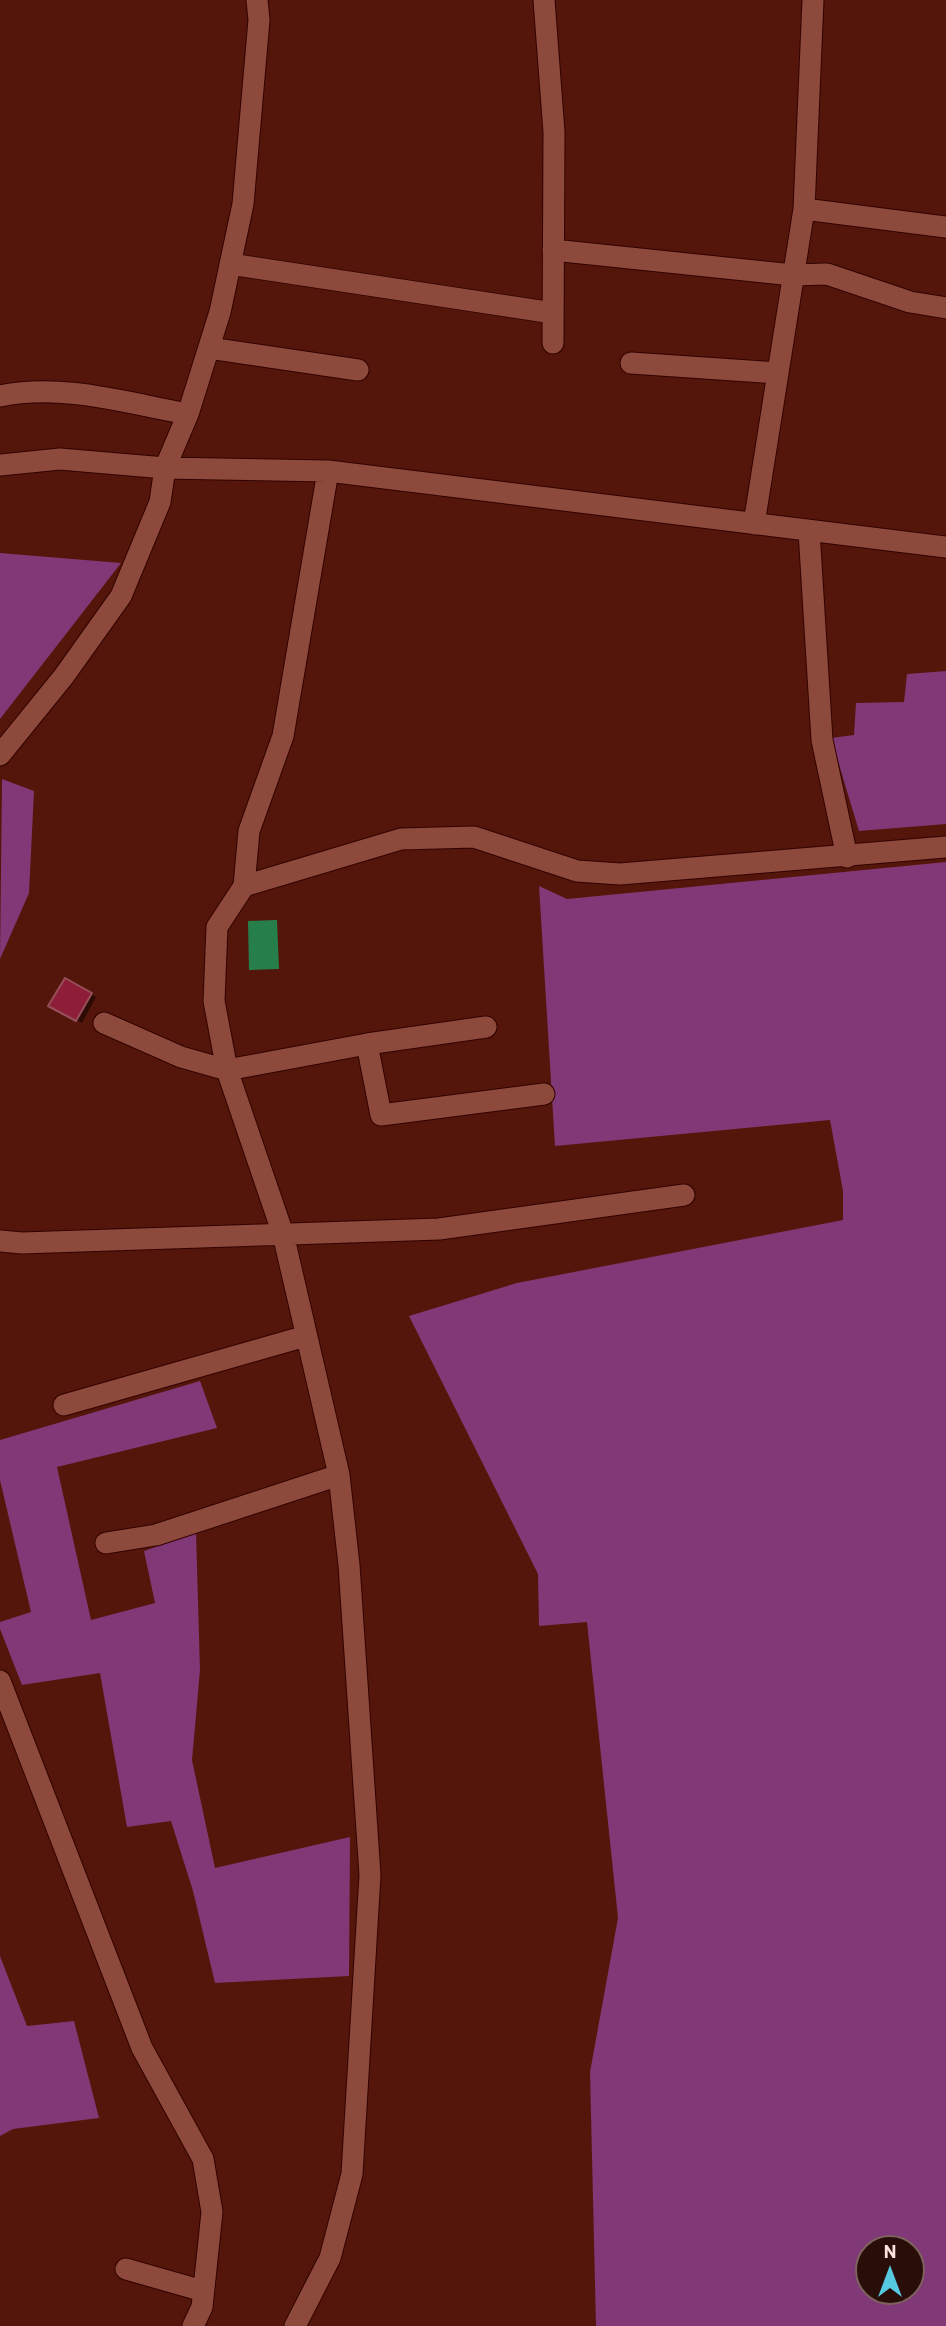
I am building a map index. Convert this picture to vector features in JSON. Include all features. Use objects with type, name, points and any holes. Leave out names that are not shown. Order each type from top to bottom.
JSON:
[{"type":"street","points":[[0,755],[64,676],[121,596],[160,502],[165,468],[188,414],[209,348],[243,204],[259,20],[257,0]]},
{"type":"street","points":[[544,0],[554,132],[553,343]]},
{"type":"street","points":[[754,524],[804,209],[813,0]]},
{"type":"street","points":[[804,209],[946,226]]},
{"type":"street","points":[[552,250],[793,275],[827,274],[909,302],[946,308]]},
{"type":"street","points":[[230,264],[553,313]]},
{"type":"street","points":[[209,348],[358,370]]},
{"type":"street","points":[[631,363],[778,373]]},
{"type":"street","points":[[0,396],[17,392],[66,392],[188,414]]},
{"type":"street","points":[[0,465],[60,459],[165,468],[328,471],[946,547]]},
{"type":"street","points":[[295,2326],[330,2258],[352,2174],[370,1875],[350,1578],[339,1475],[283,1234],[227,1070],[214,1001],[217,927],[244,886],[249,831],[283,736],[328,471]]},
{"type":"street","points":[[809,531],[822,740],[846,857]]},
{"type":"street","points":[[244,886],[401,839],[474,838],[577,871],[620,873],[946,848]]},
{"type":"street","points":[[104,1023],[181,1057],[227,1070],[367,1044],[486,1027]]},
{"type":"street","points":[[367,1044],[381,1115],[544,1094]]},
{"type":"street","points":[[0,1241],[22,1244],[439,1229],[684,1195]]},
{"type":"street","points":[[64,1405],[306,1336]]},
{"type":"street","points":[[106,1543],[156,1535],[339,1475]]},
{"type":"street","points":[[0,1681],[142,2048],[203,2159],[212,2212],[202,2307],[196,2325]]},
{"type":"street","points":[[126,2269],[203,2291]]},
{"type":"shaded area","points":[[0,553],[121,563],[0,719]]},
{"type":"shaded area","points":[[946,671],[946,824],[859,831],[831,738],[854,735],[856,703],[904,702],[907,674]]},
{"type":"shaded area","points":[[2,779],[34,791],[29,893],[0,959]]},
{"type":"shaded area","points":[[946,862],[946,2326],[596,2326],[590,2072],[618,1918],[587,1622],[539,1626],[538,1574],[409,1316],[517,1283],[843,1220],[843,1191],[830,1120],[555,1146],[539,886],[567,899]]},
{"type":"shaded area","points":[[277,920],[279,969],[249,970],[248,921]]},
{"type":"shaded area","points":[[200,1381],[217,1428],[57,1467],[91,1620],[155,1603],[144,1551],[196,1533],[200,1670],[192,1760],[215,1868],[350,1837],[349,1976],[215,1983],[193,1891],[171,1821],[127,1827],[100,1673],[22,1685],[0,1629],[0,1622],[31,1612],[0,1480],[0,1440]]},
{"type":"shaded area","points":[[0,1956],[27,2026],[74,2021],[99,2118],[13,2129],[0,2136]]},
{"type":"building","points":[[65,978],[92,993],[76,1021],[48,1006]]}]
